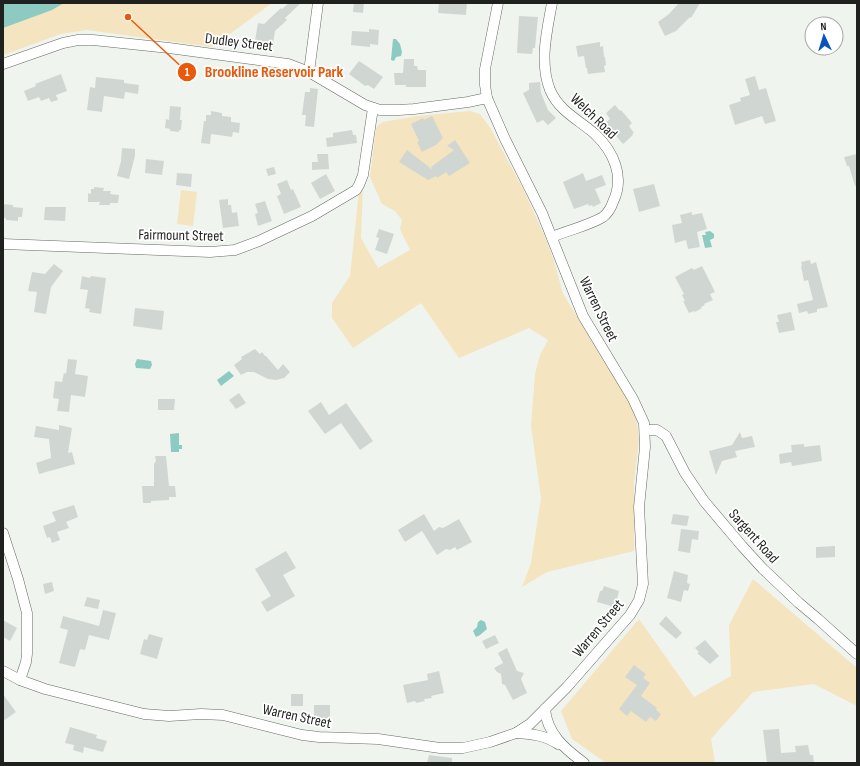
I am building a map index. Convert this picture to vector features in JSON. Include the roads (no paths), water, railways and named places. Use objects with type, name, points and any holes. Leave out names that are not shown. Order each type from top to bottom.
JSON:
[{"type":"street","points":[[309,72],[318,3]]},
{"type":"street","name":"Warren Street","points":[[3,671],[20,680],[45,689],[137,713],[169,716],[200,714],[223,715],[319,738],[378,739],[446,749],[463,748],[516,733],[530,724],[567,687],[630,615],[640,596],[643,576],[639,507],[645,459],[645,430],[642,418],[633,399],[583,316],[542,213],[505,139],[487,98],[485,69],[498,3]]},
{"type":"street","name":"Welch Road","points":[[552,3],[544,52],[545,70],[550,89],[553,96],[564,110],[594,134],[609,151],[616,166],[618,182],[614,200],[605,215],[552,237]]},
{"type":"street","name":"Dudley Street","points":[[3,64],[63,43],[85,40],[169,48],[288,64],[309,72],[365,105],[388,111],[468,102],[487,98]]},
{"type":"street","name":"Fairmount Street","points":[[3,244],[210,252],[223,252],[247,246],[312,216],[356,190],[363,176],[374,108]]},
{"type":"street","name":"Sargent Road","points":[[645,430],[657,430],[666,436],[686,473],[704,500],[742,546],[798,603],[857,654]]},
{"type":"street","points":[[3,533],[27,613],[28,654],[20,680]]},
{"type":"street","points":[[545,709],[546,719],[550,728],[566,750]]},
{"type":"street","points":[[516,733],[532,734],[552,740],[584,763]]},
{"type":"water","points":[[3,3],[64,3],[52,10],[3,28]]},
{"type":"water","points":[[393,39],[396,39],[400,44],[402,52],[401,56],[396,57],[394,61],[391,60]]},
{"type":"water","points":[[710,231],[714,234],[714,238],[710,240],[712,247],[705,248],[702,235],[706,235],[705,232]]},
{"type":"water","points":[[137,359],[151,361],[152,365],[150,369],[136,368],[135,364]]},
{"type":"water","points":[[229,371],[234,376],[221,386],[217,380]]},
{"type":"water","points":[[179,433],[179,445],[182,445],[182,449],[179,449],[179,452],[171,452],[170,434]]},
{"type":"water","points":[[481,620],[485,622],[487,629],[476,637],[473,631],[477,627],[478,622]]},
{"type":"place","name":"Brookline Reservoir Park","points":[[128,17]]}]
